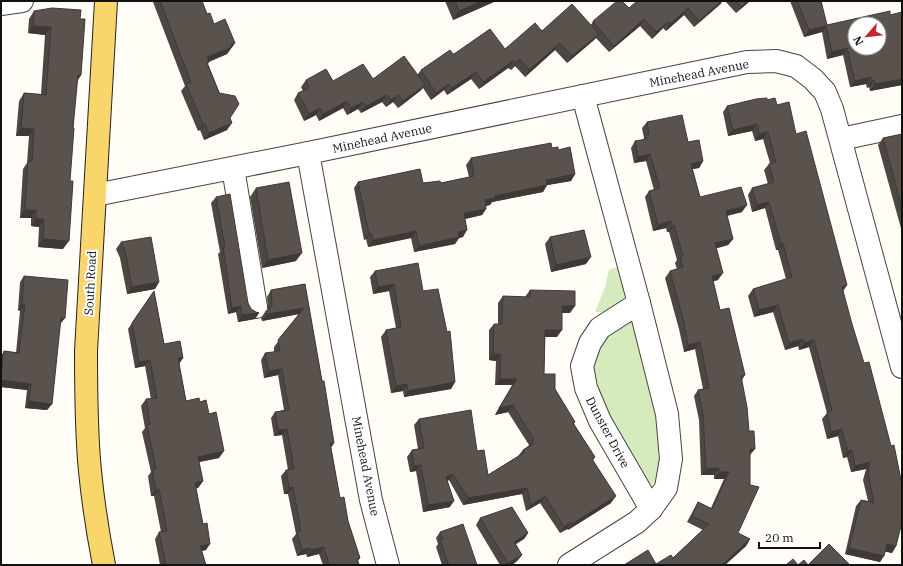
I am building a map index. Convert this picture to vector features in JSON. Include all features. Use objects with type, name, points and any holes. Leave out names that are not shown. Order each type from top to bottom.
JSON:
[{"type":"main road","name":"South Road","points":[[104,565],[97,526],[90,470],[86,406],[86,351],[106,1]]},
{"type":"street","points":[[1,4],[22,1]]},
{"type":"street","name":"Minehead Avenue","points":[[95,195],[308,153],[747,62],[776,61],[796,66],[813,79],[825,92],[841,139],[902,367]]},
{"type":"street","points":[[569,565],[637,522],[651,509],[666,488],[671,459],[667,414],[639,303],[583,96]]},
{"type":"street","points":[[841,139],[902,126]]},
{"type":"street","name":"Minehead Avenue","points":[[308,153],[371,500],[388,565]]},
{"type":"street","points":[[233,168],[256,307]]},
{"type":"street","name":"Dunster Drive","points":[[639,303],[600,328],[590,343],[582,366],[586,388],[600,421],[651,509]]},
{"type":"green space","points":[[621,266],[626,294],[623,301],[607,313],[595,312],[605,287],[609,270]]},
{"type":"green space","points":[[622,321],[632,322],[636,328],[659,421],[662,455],[656,481],[652,484],[643,481],[599,402],[591,362],[599,342]]},
{"type":"building","points":[[160,1],[202,1],[207,14],[210,13],[214,24],[225,19],[235,43],[231,45],[232,47],[207,57],[209,62],[207,63],[219,93],[235,96],[239,104],[230,118],[232,123],[209,133],[205,124],[203,124],[186,84],[191,82]]},
{"type":"building","points":[[455,1],[482,1],[459,11]]},
{"type":"building","points":[[617,1],[622,1],[629,8],[637,1],[721,1],[699,21],[688,8],[670,24],[668,22],[656,32],[644,19],[614,46],[593,21]]},
{"type":"building","points":[[736,1],[747,1],[741,7]]},
{"type":"building","points":[[797,1],[821,1],[827,25],[847,21],[847,48],[832,52],[826,26],[809,30]]},
{"type":"building","points":[[572,4],[599,34],[572,56],[560,43],[529,70],[520,59],[516,63],[513,61],[483,82],[476,72],[452,88],[449,84],[436,93],[421,70],[450,50],[454,54],[490,29],[505,49],[535,23],[542,31]]},
{"type":"building","points":[[52,8],[81,10],[80,19],[85,19],[81,75],[78,75],[73,128],[70,181],[73,181],[69,241],[43,239],[44,219],[36,219],[36,210],[25,210],[28,161],[32,161],[34,129],[21,128],[24,93],[46,95],[51,27],[33,26],[34,11]]},
{"type":"building","points":[[890,11],[890,15],[902,12],[902,79],[875,84],[871,77],[855,81],[849,56],[887,56],[887,16],[868,16]]},
{"type":"building","points":[[404,56],[425,85],[403,101],[398,95],[391,100],[387,95],[366,106],[363,102],[351,108],[347,101],[323,114],[320,108],[309,114],[298,93],[309,88],[306,80],[326,69],[333,81],[363,64],[373,79]]},
{"type":"building","points":[[767,98],[767,100],[775,98],[777,105],[789,102],[796,134],[806,131],[847,285],[842,287],[852,324],[864,363],[869,362],[891,446],[894,445],[902,485],[902,522],[896,546],[887,544],[884,556],[849,548],[861,500],[874,503],[868,473],[870,462],[855,466],[852,450],[848,451],[842,429],[831,432],[827,412],[832,411],[814,340],[804,343],[803,339],[789,343],[778,305],[759,310],[753,289],[792,277],[783,243],[781,244],[769,202],[757,205],[752,188],[774,182],[769,164],[776,162],[768,132],[759,134],[757,124],[733,130],[727,106]]},
{"type":"building","points":[[682,115],[688,142],[699,140],[703,161],[691,164],[700,197],[741,187],[747,205],[726,211],[733,239],[715,243],[723,273],[712,276],[720,310],[729,308],[745,375],[741,376],[747,407],[749,431],[754,431],[755,449],[750,449],[750,485],[759,487],[738,533],[750,539],[722,565],[624,565],[648,550],[656,564],[671,555],[673,558],[709,524],[692,516],[698,502],[712,509],[729,472],[719,472],[719,468],[706,469],[703,414],[698,390],[709,388],[700,342],[688,345],[684,323],[670,271],[683,267],[680,257],[683,256],[674,225],[672,226],[671,221],[658,225],[649,191],[660,188],[650,154],[638,157],[635,141],[647,139],[646,135],[649,134],[647,122]]},
{"type":"building","points":[[902,134],[902,208],[883,138]]},
{"type":"building","points":[[551,143],[552,148],[558,147],[558,150],[570,147],[575,174],[546,180],[547,185],[495,196],[495,198],[485,200],[486,209],[464,213],[467,230],[458,232],[459,237],[419,246],[416,231],[373,240],[371,233],[369,233],[358,182],[420,169],[423,183],[440,181],[441,183],[474,176],[471,158]]},
{"type":"building","points":[[289,182],[302,253],[268,260],[256,188]]},
{"type":"building","points":[[230,194],[248,303],[251,309],[259,313],[242,315],[241,306],[232,308],[223,247],[225,247],[216,197]]},
{"type":"building","points":[[584,230],[591,257],[556,265],[550,237]]},
{"type":"building","points":[[151,237],[159,282],[132,287],[125,251],[121,242]]},
{"type":"building","points":[[418,263],[423,291],[438,289],[447,332],[450,331],[455,382],[408,391],[407,384],[396,386],[386,330],[401,327],[394,284],[378,287],[375,271]]},
{"type":"building","points":[[24,276],[68,280],[65,318],[61,318],[52,404],[29,401],[31,384],[1,380],[4,351],[19,353],[25,304],[22,304]]},
{"type":"building","points":[[305,284],[322,381],[324,381],[334,443],[330,443],[340,498],[344,497],[348,521],[360,558],[357,558],[359,565],[329,565],[324,547],[311,550],[310,548],[302,550],[297,532],[301,531],[293,487],[289,488],[286,470],[294,469],[287,429],[278,430],[275,412],[289,410],[282,369],[269,371],[265,353],[280,351],[278,340],[304,308],[267,314],[265,312],[269,310],[272,305],[271,290]]},
{"type":"building","points":[[530,290],[575,291],[575,306],[562,306],[562,330],[545,330],[544,374],[555,374],[555,389],[575,422],[573,423],[595,457],[592,459],[616,496],[572,524],[571,522],[564,527],[545,496],[531,505],[527,488],[468,498],[453,474],[446,477],[454,501],[428,505],[421,465],[414,466],[412,450],[424,448],[419,419],[471,410],[477,451],[484,450],[488,475],[524,453],[523,450],[533,444],[532,441],[534,440],[513,405],[499,408],[517,379],[500,379],[501,354],[493,354],[494,324],[502,324],[503,296],[530,297]]},
{"type":"building","points":[[154,291],[164,344],[180,341],[183,358],[178,358],[186,401],[199,398],[200,402],[206,400],[209,414],[216,412],[224,451],[198,457],[203,481],[195,483],[203,524],[207,523],[210,544],[200,546],[206,565],[166,565],[159,532],[167,531],[159,489],[156,490],[152,469],[156,469],[147,425],[150,424],[146,399],[157,398],[150,360],[139,362],[132,323]]},
{"type":"building","points":[[512,507],[528,533],[514,542],[522,555],[508,563],[480,518]]},
{"type":"building","points":[[463,524],[477,565],[449,565],[440,540],[443,539],[440,532]]},
{"type":"building","points":[[829,544],[850,565],[808,565]]},
{"type":"building","points":[[793,559],[798,565],[786,565]]},
{"type":"building","points":[[804,560],[808,565],[798,565]]}]
